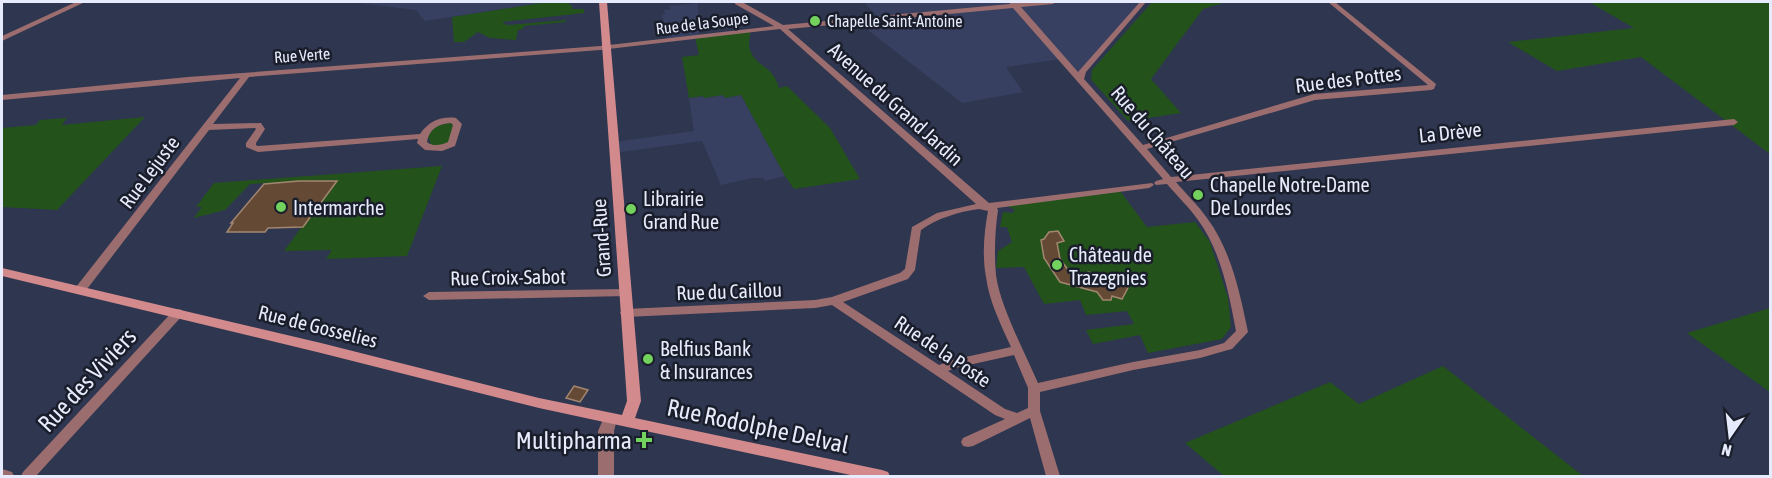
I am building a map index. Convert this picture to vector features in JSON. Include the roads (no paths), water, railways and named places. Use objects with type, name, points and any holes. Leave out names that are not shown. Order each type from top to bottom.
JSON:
[{"type":"main road","name":"Grand-Rue","points":[[603,2],[634,400],[632,410],[617,421]]},
{"type":"main road","name":"Rue de Gosselies","points":[[2,272],[617,421]]},
{"type":"main road","name":"Rue Rodolphe Delval","points":[[617,421],[850,473],[882,477]]},
{"type":"street","points":[[2,39],[81,2]]},
{"type":"street","name":"Avenue du Grand Jardin","points":[[738,2],[782,27],[980,202],[988,206]]},
{"type":"street","name":"Rue de la Soupe","points":[[606,48],[1014,3],[1053,2]]},
{"type":"street","points":[[1080,79],[1082,70],[1143,2]]},
{"type":"street","name":"Rue des Pottes","points":[[1141,148],[1314,97],[1431,87],[1432,84],[1331,2]]},
{"type":"street","name":"Rue du Château","points":[[1014,3],[1141,148],[1159,182],[1203,219],[1220,250],[1236,299],[1242,332],[1228,346],[1200,354],[1034,388]]},
{"type":"street","name":"Rue Verte","points":[[2,98],[246,75],[606,48]]},
{"type":"street","name":"Rue Lejuste","points":[[80,290],[246,75]]},
{"type":"street","name":"La Drève","points":[[988,206],[1159,182],[1734,122]]},
{"type":"street","points":[[206,127],[258,125],[261,129],[250,143],[251,147],[258,149],[423,136]]},
{"type":"street","name":"Rue du Caillou","points":[[626,312],[772,308],[834,301],[904,276],[910,270],[916,229],[925,221],[975,206],[988,206]]},
{"type":"street","points":[[988,206],[993,210],[990,228],[992,276],[999,305],[1034,388],[1034,411],[1053,477]]},
{"type":"street","name":"Rue Croix-Sabot","points":[[429,296],[624,293]]},
{"type":"street","name":"Rue de la Poste","points":[[834,301],[1000,412],[1018,418]]},
{"type":"street","name":"Rue des Viviers","points":[[28,477],[178,313]]},
{"type":"street","points":[[938,372],[968,360],[1018,350]]},
{"type":"street","points":[[968,442],[1034,411]]},
{"type":"street","points":[[606,477],[606,431],[617,421]]},
{"type":"street","points":[[2,475],[7,477]]},
{"type":"place","name":"Chapelle Saint-Antoine","points":[[815,21]]},
{"type":"place","name":"Chapelle Notre-Dame De Lourdes","points":[[1198,195]]},
{"type":"place","name":"Intermarche","points":[[281,207]]},
{"type":"place","name":"Librairie Grand Rue","points":[[631,209]]},
{"type":"place","name":"Château de Trazegnies","points":[[1057,265]]},
{"type":"place","name":"Belfius Bank & Insurances","points":[[648,359]]},
{"type":"place","name":"Multipharma","points":[[644,440]]}]
